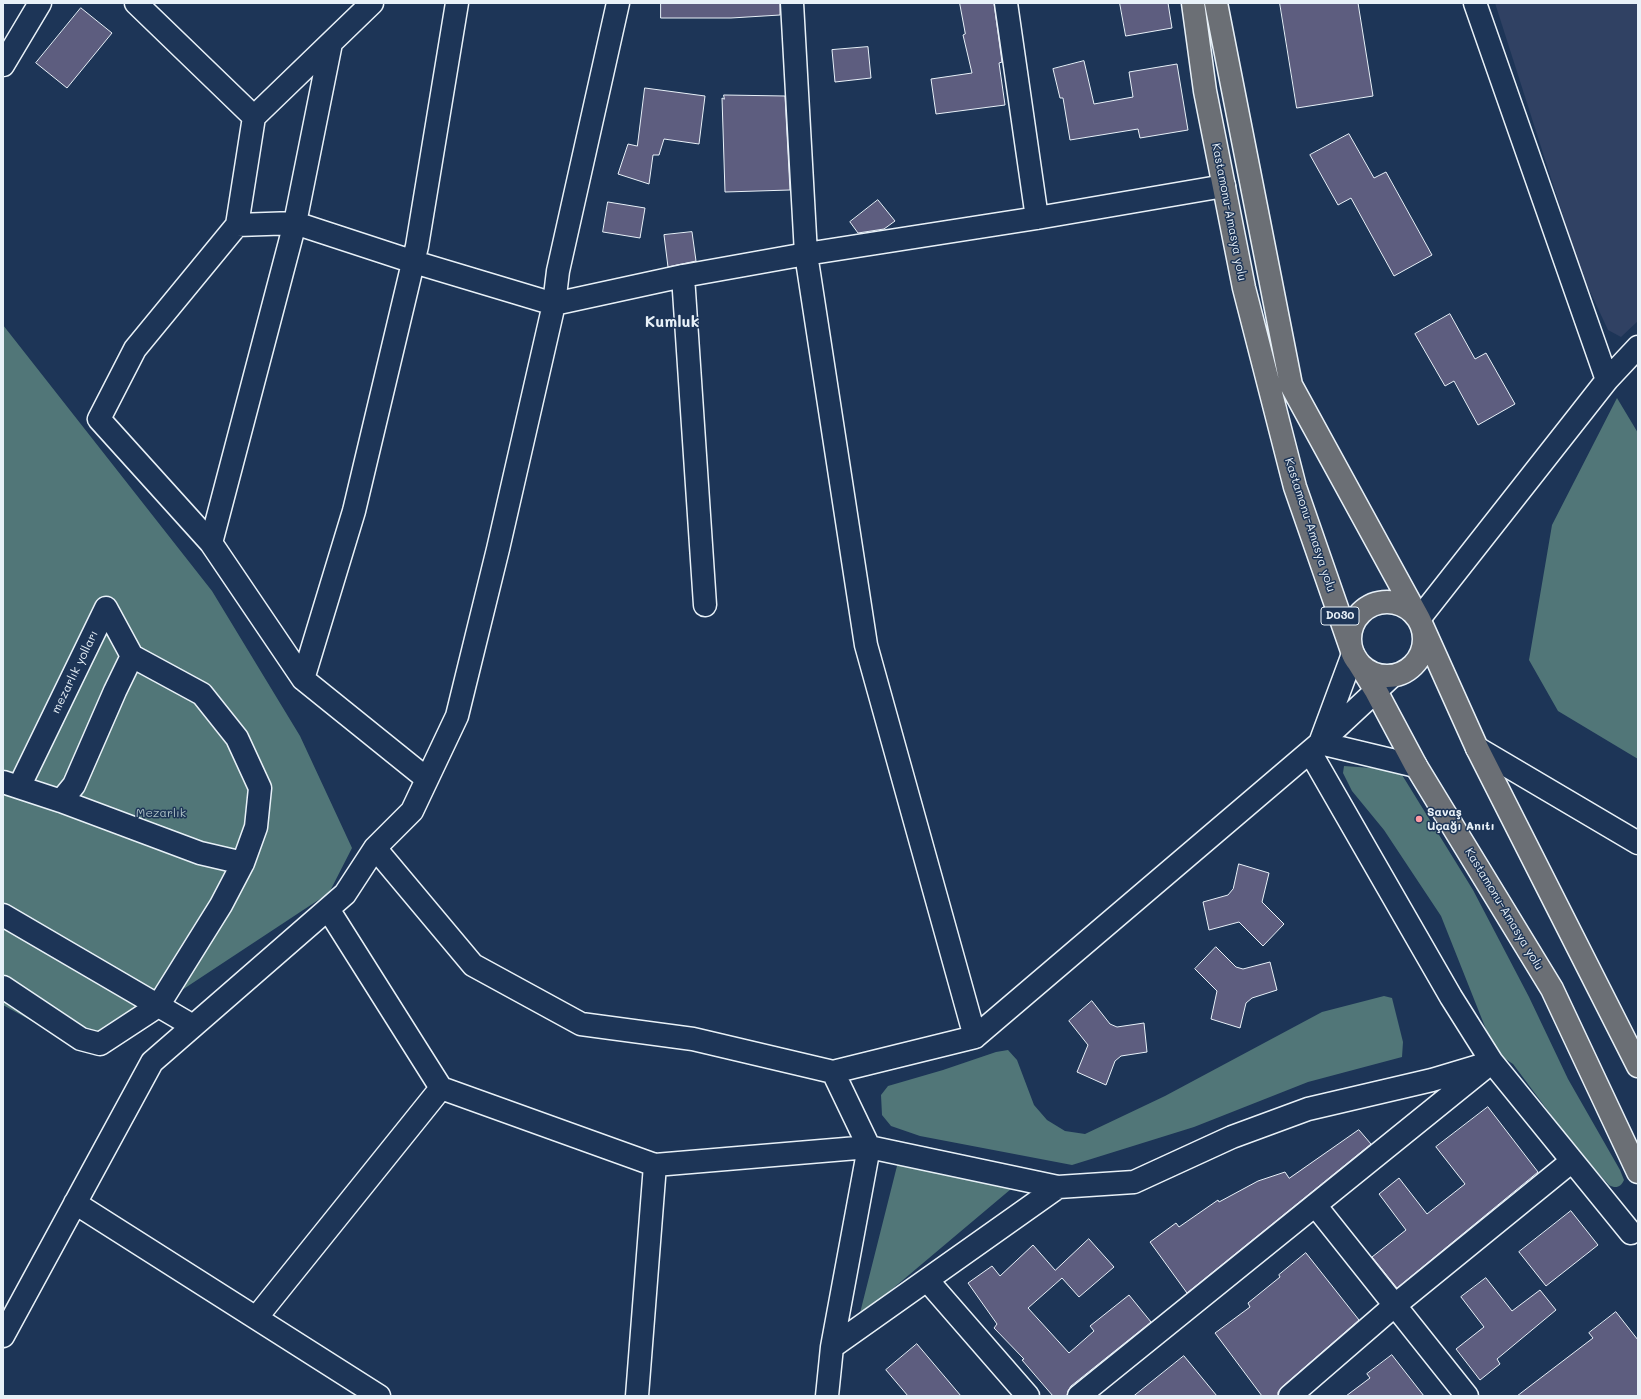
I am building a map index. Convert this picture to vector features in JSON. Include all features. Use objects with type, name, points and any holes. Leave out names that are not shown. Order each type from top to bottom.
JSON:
[{"type":"main road","name":"Kastamonu-Amasya yolu","points":[[1192,3],[1205,91],[1244,288],[1295,487],[1353,654],[1376,692],[1416,766],[1552,989],[1638,1172]]},
{"type":"main road","points":[[1216,3],[1291,385],[1419,619],[1477,748],[1638,1066]]},
{"type":"main road","points":[[1387,602],[1399,604],[1410,610],[1419,619],[1423,630],[1424,643],[1421,655],[1409,669],[1392,676],[1380,676],[1369,672],[1359,664],[1353,654],[1349,642],[1351,630],[1356,618],[1364,609],[1375,603],[1387,602]]},
{"type":"street","points":[[3,65],[40,3]]},
{"type":"street","points":[[136,3],[254,117]]},
{"type":"street","points":[[372,3],[254,117],[237,225],[135,349],[98,419],[210,543],[303,679],[427,779]]},
{"type":"street","points":[[303,679],[354,511],[414,262],[457,3]]},
{"type":"street","points":[[3,1336],[152,1062],[345,894],[375,848],[412,811],[457,716],[500,542],[554,304],[558,270],[618,3]]},
{"type":"street","points":[[792,3],[806,254],[866,645],[975,1037]]},
{"type":"street","points":[[1006,3],[1038,218]]},
{"type":"street","points":[[1475,3],[1607,380]]},
{"type":"street","points":[[210,543],[295,223],[331,43]]},
{"type":"street","points":[[237,225],[295,223],[414,262],[554,304],[683,276],[806,254],[1038,218],[1224,186]]},
{"type":"street","points":[[683,276],[705,605]]},
{"type":"street","points":[[1419,619],[1607,380],[1638,348]]},
{"type":"street","name":"mezarlık yolları","points":[[132,656],[106,608],[11,784],[200,853],[242,863]]},
{"type":"street","points":[[1315,748],[1353,654]]},
{"type":"street","points":[[3,987],[81,1039],[100,1044],[158,1006],[221,905],[242,863],[256,827],[260,788],[237,738],[202,694],[132,656],[74,785],[61,801]]},
{"type":"street","points":[[375,848],[473,965],[582,1024],[693,1039],[833,1072],[975,1037],[1315,748],[1392,676]]},
{"type":"street","points":[[1315,748],[1416,766]]},
{"type":"street","points":[[1315,748],[1451,997],[1492,1062],[1631,1233]]},
{"type":"street","points":[[1477,748],[1638,843]]},
{"type":"street","points":[[328,909],[441,1088],[655,1165],[869,1147],[1058,1187],[1134,1182],[1232,1137],[1308,1109],[1432,1080],[1492,1062]]},
{"type":"street","points":[[3,916],[193,1026]]},
{"type":"street","points":[[1079,1396],[1492,1062]]},
{"type":"street","points":[[827,1396],[832,1347],[869,1147],[833,1072]]},
{"type":"street","points":[[256,1318],[441,1088]]},
{"type":"street","points":[[1290,1396],[1394,1306],[1572,1161]]},
{"type":"street","points":[[637,1396],[655,1165]]},
{"type":"street","points":[[832,1347],[1058,1187]]},
{"type":"street","points":[[75,1204],[379,1396]]},
{"type":"street","points":[[1315,1205],[1467,1396]]},
{"type":"street","points":[[927,1280],[1028,1396]]},
{"type":"shaded area","points":[[1495,3],[1638,3],[1638,321],[1621,337],[1608,330],[1581,272]]},
{"type":"green space","name":"Mezarlık","points":[[3,325],[212,591],[300,736],[352,848],[329,893],[88,1052],[3,1005]]},
{"type":"green space","points":[[1617,398],[1638,433],[1638,759],[1558,711],[1529,660],[1552,525]]},
{"type":"green space","points":[[1344,766],[1399,770],[1473,890],[1529,997],[1568,1079],[1620,1170],[1624,1180],[1620,1186],[1614,1187],[1609,1185],[1575,1147],[1513,1064],[1495,1052],[1441,916],[1384,830],[1352,791],[1343,773]]},
{"type":"green space","points":[[1384,996],[1392,998],[1403,1042],[1402,1057],[1308,1082],[1194,1127],[1072,1165],[920,1136],[891,1126],[882,1115],[881,1095],[888,1086],[943,1070],[996,1052],[1008,1050],[1017,1060],[1034,1105],[1047,1120],[1065,1131],[1085,1134],[1165,1096],[1322,1012]]},
{"type":"green space","points":[[898,1162],[1011,1189],[859,1317]]},
{"type":"building","points":[[661,3],[780,3],[780,15],[731,18],[661,18]]},
{"type":"building","points":[[960,3],[994,3],[1002,62],[999,63],[1005,105],[936,114],[931,79],[972,73],[963,35],[965,34]]},
{"type":"building","points":[[1120,3],[1168,3],[1172,28],[1126,36]]},
{"type":"building","points":[[1280,3],[1358,3],[1373,96],[1297,108]]},
{"type":"building","points":[[81,8],[112,33],[67,88],[36,63]]},
{"type":"building","points":[[868,47],[871,78],[835,82],[832,50]]},
{"type":"building","points":[[1084,61],[1094,104],[1133,97],[1129,72],[1177,64],[1188,130],[1140,138],[1138,129],[1070,140],[1063,98],[1060,98],[1053,69]]},
{"type":"building","points":[[645,88],[705,96],[699,144],[664,139],[659,155],[653,155],[649,184],[618,174],[628,144],[637,146]]},
{"type":"building","points":[[724,95],[785,96],[790,190],[725,192],[722,98],[724,99]]},
{"type":"building","points":[[1349,134],[1374,178],[1386,172],[1432,255],[1394,276],[1351,198],[1338,205],[1310,155]]},
{"type":"building","points":[[878,200],[895,221],[884,229],[858,233],[850,222]]},
{"type":"building","points":[[608,202],[645,208],[640,238],[603,232]]},
{"type":"building","points":[[692,232],[696,261],[668,267],[664,235]]},
{"type":"building","points":[[1450,314],[1475,359],[1486,353],[1515,404],[1478,425],[1454,381],[1445,386],[1415,334]]},
{"type":"building","points":[[1239,864],[1269,873],[1262,902],[1284,924],[1263,946],[1239,922],[1209,930],[1203,902],[1228,895],[1233,889]]},
{"type":"building","points":[[1216,947],[1236,967],[1243,969],[1270,962],[1277,990],[1252,998],[1246,1003],[1240,1028],[1211,1019],[1217,991],[1195,969]]},
{"type":"building","points":[[1092,1001],[1110,1024],[1117,1027],[1144,1023],[1147,1052],[1121,1056],[1115,1061],[1106,1085],[1077,1072],[1088,1045],[1069,1021]]},
{"type":"building","points":[[1488,1107],[1538,1172],[1397,1288],[1372,1257],[1406,1230],[1379,1194],[1399,1178],[1427,1214],[1465,1184],[1436,1147]]},
{"type":"building","points":[[1359,1130],[1371,1144],[1187,1293],[1150,1242],[1176,1223],[1179,1227],[1218,1200],[1219,1202],[1258,1181],[1285,1172],[1289,1178]]},
{"type":"building","points":[[1571,1211],[1598,1245],[1546,1286],[1519,1252]]},
{"type":"building","points":[[1089,1239],[1114,1267],[1079,1297],[1062,1278],[1028,1308],[1069,1353],[1094,1331],[1090,1326],[1129,1295],[1151,1322],[1071,1386],[1067,1396],[1053,1396],[1022,1360],[1024,1359],[994,1328],[997,1324],[968,1283],[992,1266],[1000,1276],[1033,1245],[1055,1270]]},
{"type":"building","points":[[1306,1253],[1359,1320],[1282,1387],[1278,1392],[1278,1396],[1262,1396],[1215,1333],[1250,1307],[1248,1303],[1280,1277],[1279,1275]]},
{"type":"building","points":[[1486,1278],[1512,1311],[1540,1290],[1556,1310],[1497,1359],[1500,1364],[1480,1380],[1456,1349],[1484,1327],[1461,1297]]},
{"type":"building","points":[[1616,1312],[1638,1340],[1638,1396],[1517,1396],[1593,1338],[1589,1333]]},
{"type":"building","points":[[917,1344],[961,1396],[908,1396],[886,1370]]},
{"type":"building","points":[[1392,1355],[1424,1396],[1346,1396],[1370,1378],[1367,1374]]},
{"type":"building","points":[[1184,1356],[1217,1396],[1134,1396]]},
{"type":"place","name":"Savaş Uçağı Anıtı","points":[[1419,819]]},
{"type":"district","name":"Kumluk","points":[[672,322]]}]
